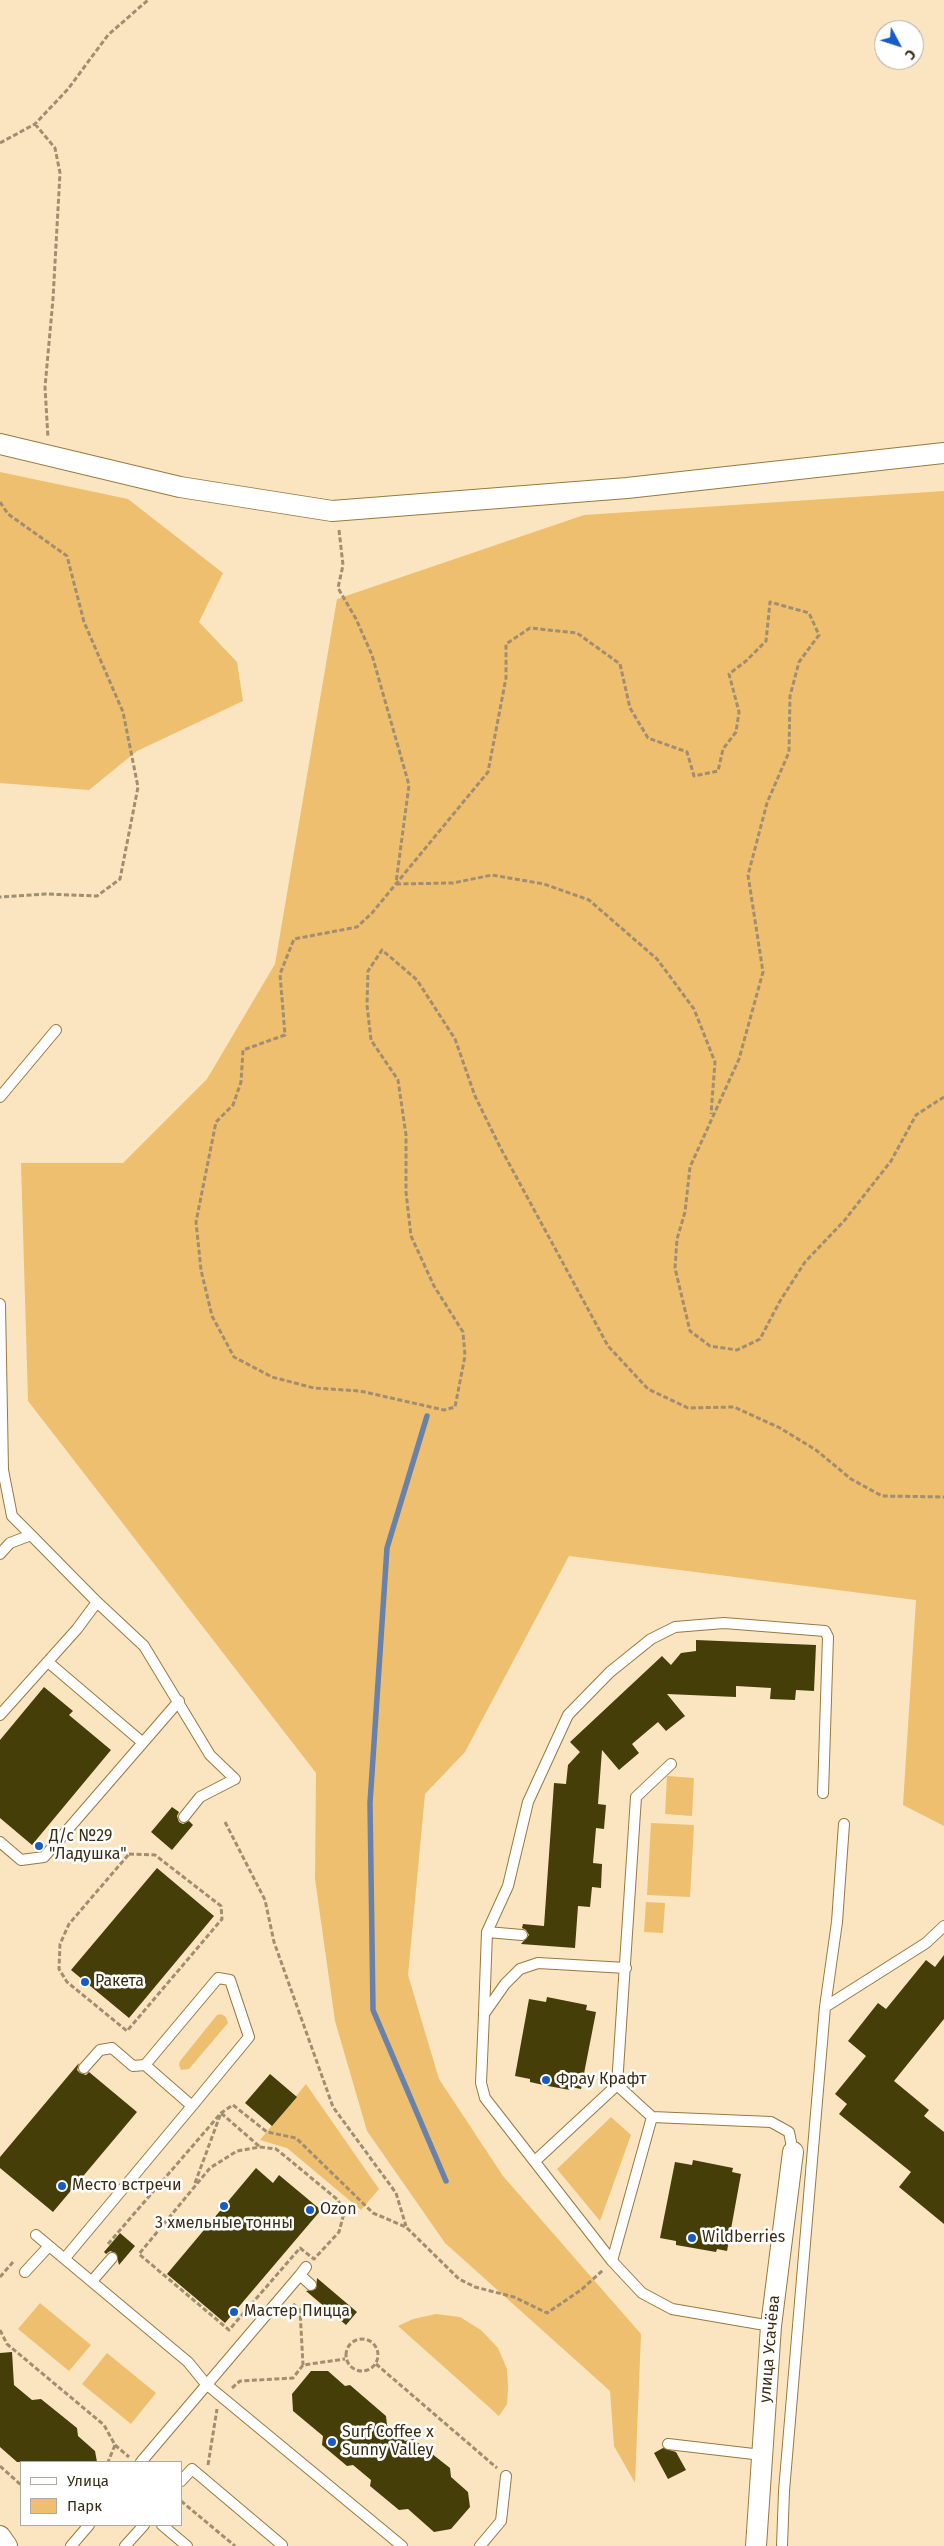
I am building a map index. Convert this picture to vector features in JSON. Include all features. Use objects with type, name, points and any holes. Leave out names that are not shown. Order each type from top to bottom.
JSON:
[{"type":"street","points":[[0,444],[180,487],[332,511],[627,488],[944,453]]},
{"type":"street","name":"улица Усачёва","points":[[756,2546],[771,2326],[793,2152]]},
{"type":"street","points":[[0,2536],[7,2546]]},
{"type":"lane","points":[[0,1097],[56,1030]]},
{"type":"lane","points":[[0,1304],[3,1470],[12,1516],[97,1602],[144,1646],[210,1756],[234,1778],[200,1797],[184,1816]]},
{"type":"lane","points":[[0,1554],[10,1543],[31,1535]]},
{"type":"lane","points":[[0,1715],[77,1629],[97,1602]]},
{"type":"lane","points":[[771,2326],[672,2309],[642,2293],[612,2261],[535,2161],[492,2110],[485,2098],[481,2083],[487,1932],[508,1886],[528,1802],[568,1715],[610,1672],[651,1639],[675,1627],[724,1623],[826,1630],[828,1637],[823,1793]]},
{"type":"lane","points":[[48,1662],[142,1742]]},
{"type":"lane","points":[[0,1842],[21,1860],[44,1857],[178,1701]]},
{"type":"lane","points":[[535,2161],[617,2085],[636,1797],[671,1764]]},
{"type":"lane","points":[[782,2546],[785,2481],[825,2007],[837,1922],[844,1824]]},
{"type":"lane","points":[[825,2007],[926,1943],[944,1926]]},
{"type":"lane","points":[[487,1932],[522,1935]]},
{"type":"lane","points":[[484,2014],[504,1984],[520,1969],[538,1963],[626,1968]]},
{"type":"lane","points":[[65,2258],[249,2037],[230,1980],[218,1978],[145,2065],[133,2066],[112,2048],[100,2050],[84,2068]]},
{"type":"lane","points":[[145,2065],[192,2106]]},
{"type":"lane","points":[[617,2085],[652,2117],[771,2122],[789,2132],[793,2152]]},
{"type":"lane","points":[[612,2261],[652,2117]]},
{"type":"lane","points":[[36,2235],[188,2362],[206,2384],[402,2546]]},
{"type":"lane","points":[[26,2272],[49,2246]]},
{"type":"lane","points":[[92,2281],[110,2260]]},
{"type":"lane","points":[[142,2461],[303,2271],[311,2284]]},
{"type":"lane","points":[[668,2444],[762,2455]]},
{"type":"lane","points":[[182,2480],[192,2469],[282,2546]]},
{"type":"lane","points":[[480,2546],[501,2521],[506,2476]]},
{"type":"lane","points":[[71,2546],[88,2526]]},
{"type":"lane","points":[[126,2546],[143,2526]]},
{"type":"lane","points":[[163,2526],[187,2546]]},
{"type":"path","points":[[0,144],[35,124],[68,89],[108,35],[148,0]]},
{"type":"path","points":[[35,124],[55,148],[60,173],[54,299],[45,387],[50,456]]},
{"type":"path","points":[[0,502],[8,514],[68,556],[84,622],[123,712],[138,787],[120,879],[97,896],[46,894],[0,897]]},
{"type":"path","points":[[332,511],[340,532],[342,557],[338,588],[356,619],[372,654],[409,785],[396,884]]},
{"type":"path","points":[[944,1097],[916,1116],[885,1169],[844,1221],[805,1262],[780,1301],[760,1340],[736,1350],[710,1346],[690,1331],[675,1268],[677,1239],[685,1212],[690,1167],[711,1117],[739,1059],[763,972],[748,874],[768,803],[789,752],[790,696],[799,662],[820,635],[809,613],[770,602],[766,641],[746,661],[729,674],[739,712],[736,732],[723,749],[718,772],[694,776],[687,752],[648,738],[630,708],[620,664],[577,633],[530,628],[506,644],[506,678],[488,772],[372,913],[357,926],[294,939],[280,974],[285,1035],[243,1050],[241,1082],[233,1105],[216,1122],[196,1222],[201,1270],[212,1316],[234,1356],[272,1377],[314,1388],[360,1391],[444,1410],[455,1407],[465,1356],[463,1332],[434,1286],[411,1236],[406,1192],[406,1135],[398,1080],[371,1040],[367,1005],[368,971],[382,950],[417,980],[455,1039],[475,1096],[500,1147],[608,1346],[648,1389],[688,1408],[734,1407],[780,1428],[816,1450],[851,1479],[882,1496],[944,1497]]},
{"type":"path","points":[[396,884],[453,883],[492,875],[544,884],[589,900],[657,959],[694,1009],[715,1062],[711,1117]]},
{"type":"path","points":[[225,1822],[265,1900],[274,1942],[333,2107],[396,2193],[406,2227]]},
{"type":"path","points":[[129,1854],[155,1855],[221,1906],[222,1919],[127,2030],[67,1982],[59,1969],[60,1944],[69,1924],[129,1854]]},
{"type":"path","points":[[110,2260],[100,2253],[221,2113],[233,2105],[266,2132],[296,2138],[373,2213],[406,2227],[459,2280],[475,2287],[514,2297],[547,2313],[581,2290],[612,2261]]},
{"type":"path","points":[[221,2113],[260,2147]]},
{"type":"path","points":[[194,2186],[221,2113]]},
{"type":"path","points":[[260,2147],[276,2149],[338,2200],[344,2213],[339,2232],[314,2259],[300,2248],[229,2330],[139,2254],[210,2168],[237,2151],[260,2147]]},
{"type":"path","points":[[205,2480],[215,2416],[222,2397],[240,2381],[293,2378],[303,2365],[300,2310],[282,2295]]},
{"type":"path","points":[[0,2330],[6,2344],[104,2425],[115,2445],[134,2461]]},
{"type":"path","points":[[358,2339],[365,2339],[375,2346],[378,2352],[376,2364],[365,2372],[358,2372],[352,2369],[345,2358],[348,2346],[358,2339]]},
{"type":"path","points":[[303,2365],[345,2358]]},
{"type":"path","points":[[376,2364],[506,2476]]},
{"type":"path","points":[[108,2461],[115,2445]]},
{"type":"path","points":[[0,2466],[20,2484]]},
{"type":"path","points":[[182,2502],[235,2546]]},
{"type":"green space","points":[[0,472],[128,499],[223,573],[199,622],[237,662],[243,701],[137,751],[89,790],[0,783]]},
{"type":"green space","points":[[944,491],[944,1826],[903,1805],[916,1600],[569,1556],[465,1752],[425,1794],[408,1975],[439,2079],[503,2176],[641,2334],[635,2483],[614,2446],[610,2391],[445,2243],[367,2131],[335,2021],[315,1879],[316,1773],[28,1401],[21,1163],[123,1163],[207,1079],[275,964],[337,599],[584,515]]},
{"type":"green space","points":[[667,1776],[694,1778],[692,1816],[665,1814]]},
{"type":"green space","points":[[651,1823],[694,1825],[690,1897],[647,1895]]},
{"type":"green space","points":[[646,1902],[665,1903],[663,1933],[644,1932]]},
{"type":"green space","points":[[221,2014],[226,2017],[228,2023],[189,2069],[181,2070],[180,2061],[217,2015]]},
{"type":"green space","points":[[306,2084],[379,2189],[361,2210],[287,2148],[260,2140]]},
{"type":"green space","points":[[611,2117],[631,2135],[600,2221],[557,2169]]},
{"type":"green space","points":[[40,2303],[91,2345],[69,2371],[18,2329]]},
{"type":"green space","points":[[436,2314],[460,2317],[481,2330],[498,2348],[507,2369],[508,2388],[507,2404],[499,2416],[398,2326],[413,2319]]},
{"type":"green space","points":[[107,2353],[156,2393],[131,2424],[82,2384]]},
{"type":"building","points":[[696,1640],[816,1645],[814,1691],[796,1690],[795,1700],[770,1699],[771,1688],[736,1686],[736,1697],[667,1694],[685,1716],[666,1731],[658,1722],[632,1744],[639,1753],[619,1770],[602,1750],[598,1804],[606,1805],[604,1829],[596,1828],[593,1863],[602,1864],[601,1888],[592,1887],[590,1907],[578,1906],[575,1948],[521,1944],[529,1935],[522,1928],[523,1924],[544,1926],[554,1783],[566,1784],[568,1765],[580,1752],[570,1742],[662,1656],[671,1665],[681,1653],[696,1651]]},
{"type":"building","points":[[44,1687],[73,1711],[69,1715],[111,1750],[32,1845],[0,1818],[0,1740]]},
{"type":"building","points":[[172,1807],[179,1812],[177,1816],[179,1822],[183,1824],[189,1821],[193,1825],[172,1850],[151,1832]]},
{"type":"building","points":[[157,1868],[214,1916],[129,2018],[71,1970]]},
{"type":"building","points":[[944,1955],[944,2019],[894,2081],[929,2110],[924,2116],[944,2132],[944,2224],[899,2187],[911,2172],[839,2114],[847,2104],[835,2094],[866,2056],[848,2041],[878,2003],[886,2009],[926,1960],[935,1967]]},
{"type":"building","points":[[547,1997],[587,2005],[586,2010],[596,2012],[581,2089],[571,2087],[570,2090],[548,2086],[515,2076],[529,1999],[546,2002]]},
{"type":"building","points":[[79,2063],[77,2070],[80,2073],[86,2075],[89,2072],[137,2112],[53,2212],[0,2168],[0,2157]]},
{"type":"building","points":[[270,2074],[297,2097],[272,2126],[245,2103]]},
{"type":"building","points":[[693,2160],[733,2168],[732,2172],[741,2174],[727,2251],[717,2249],[716,2252],[676,2245],[676,2241],[660,2238],[675,2162],[692,2165]]},
{"type":"building","points":[[256,2168],[273,2183],[279,2175],[321,2210],[225,2323],[167,2274]]},
{"type":"building","points":[[120,2233],[135,2246],[119,2265],[116,2253],[110,2251],[106,2254],[104,2252]]},
{"type":"building","points":[[317,2278],[357,2312],[346,2325],[306,2291],[316,2289]]},
{"type":"building","points":[[12,2352],[14,2385],[32,2400],[41,2399],[77,2428],[78,2436],[95,2451],[97,2461],[17,2462],[0,2447],[0,2353]]},
{"type":"building","points":[[311,2371],[328,2371],[345,2386],[350,2385],[386,2416],[387,2425],[405,2441],[413,2439],[450,2468],[451,2477],[468,2492],[470,2507],[451,2529],[434,2532],[408,2509],[399,2510],[370,2486],[371,2480],[353,2465],[347,2466],[322,2445],[323,2436],[293,2411],[292,2394]]},
{"type":"building","points":[[663,2448],[676,2452],[686,2470],[668,2479],[654,2453]]},
{"type":"waterway","points":[[427,1416],[387,1548],[370,1803],[373,2010],[446,2181]]},
{"type":"place","name":"Д/с №29 \"Ладушка\"","points":[[39,1846]]},
{"type":"place","name":"Ракета","points":[[85,1982]]},
{"type":"place","name":"Фрау Крафт","points":[[546,2080]]},
{"type":"place","name":"Место встречи","points":[[62,2186]]},
{"type":"place","name":"3 хмельные тонны","points":[[224,2206]]},
{"type":"place","name":"Ozon","points":[[310,2210]]},
{"type":"place","name":"Wildberries","points":[[692,2238]]},
{"type":"place","name":"Мастер Пицца","points":[[234,2312]]},
{"type":"place","name":"Surf Coffee x Sunny Valley","points":[[332,2442]]}]
